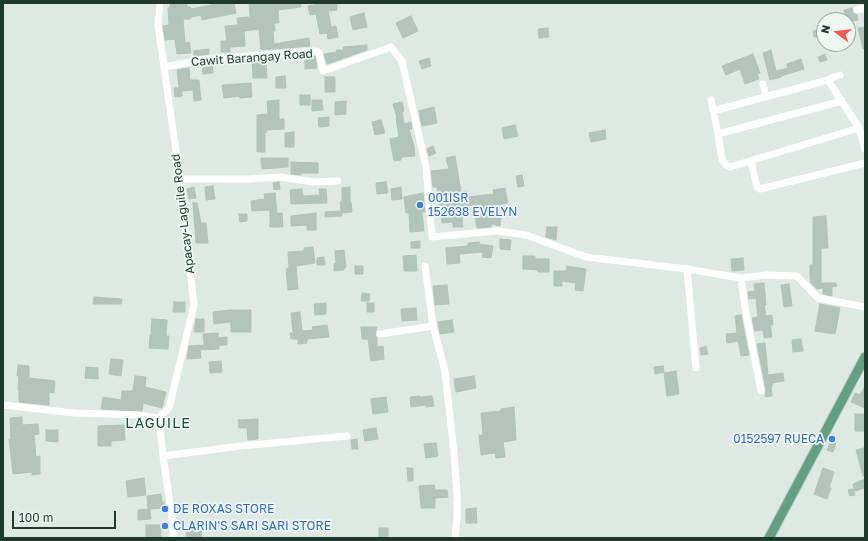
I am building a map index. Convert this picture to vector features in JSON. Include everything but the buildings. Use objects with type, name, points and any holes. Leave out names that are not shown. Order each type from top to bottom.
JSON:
[{"type":"main road","points":[[769,538],[865,357]]},
{"type":"street","name":"Apacay-Laguile Road","points":[[159,418],[169,408],[194,305],[180,179],[158,25],[160,3]]},
{"type":"street","points":[[857,10],[865,8]]},
{"type":"street","name":"Cawit Barangay Road","points":[[164,67],[197,60],[316,51],[319,53],[323,71],[391,47],[402,61],[426,167],[432,237],[496,230],[526,235],[586,257],[687,269]]},
{"type":"street","points":[[713,111],[828,80],[840,75]]},
{"type":"street","points":[[828,80],[859,128],[865,149]]},
{"type":"street","points":[[763,84],[766,96]]},
{"type":"street","points":[[711,100],[722,160],[727,166],[734,166],[859,128]]},
{"type":"street","points":[[718,134],[842,101]]},
{"type":"street","points":[[751,161],[757,187],[760,189],[865,163]]},
{"type":"street","points":[[180,179],[248,179],[280,177],[314,182],[338,181]]},
{"type":"street","points":[[426,266],[433,326],[445,371],[454,453],[457,494],[455,538]]},
{"type":"street","points":[[696,368],[687,269],[741,278],[766,275],[797,276],[818,298],[865,307]]},
{"type":"street","points":[[741,278],[745,308],[761,391]]},
{"type":"street","points":[[380,334],[433,326]]},
{"type":"street","points":[[3,405],[159,418],[173,524],[173,538]]},
{"type":"street","points":[[163,456],[241,446],[347,436]]},
{"type":"place","name":"001ISR 152638 EVELYN","points":[[420,205]]},
{"type":"place","name":"0152597 RUECA","points":[[832,439]]},
{"type":"place","name":"DE ROXAS STORE","points":[[165,509]]},
{"type":"place","name":"CLARIN'S SARI SARI STORE","points":[[165,526]]},
{"type":"district","name":"LAGUILE","points":[[158,424]]}]
